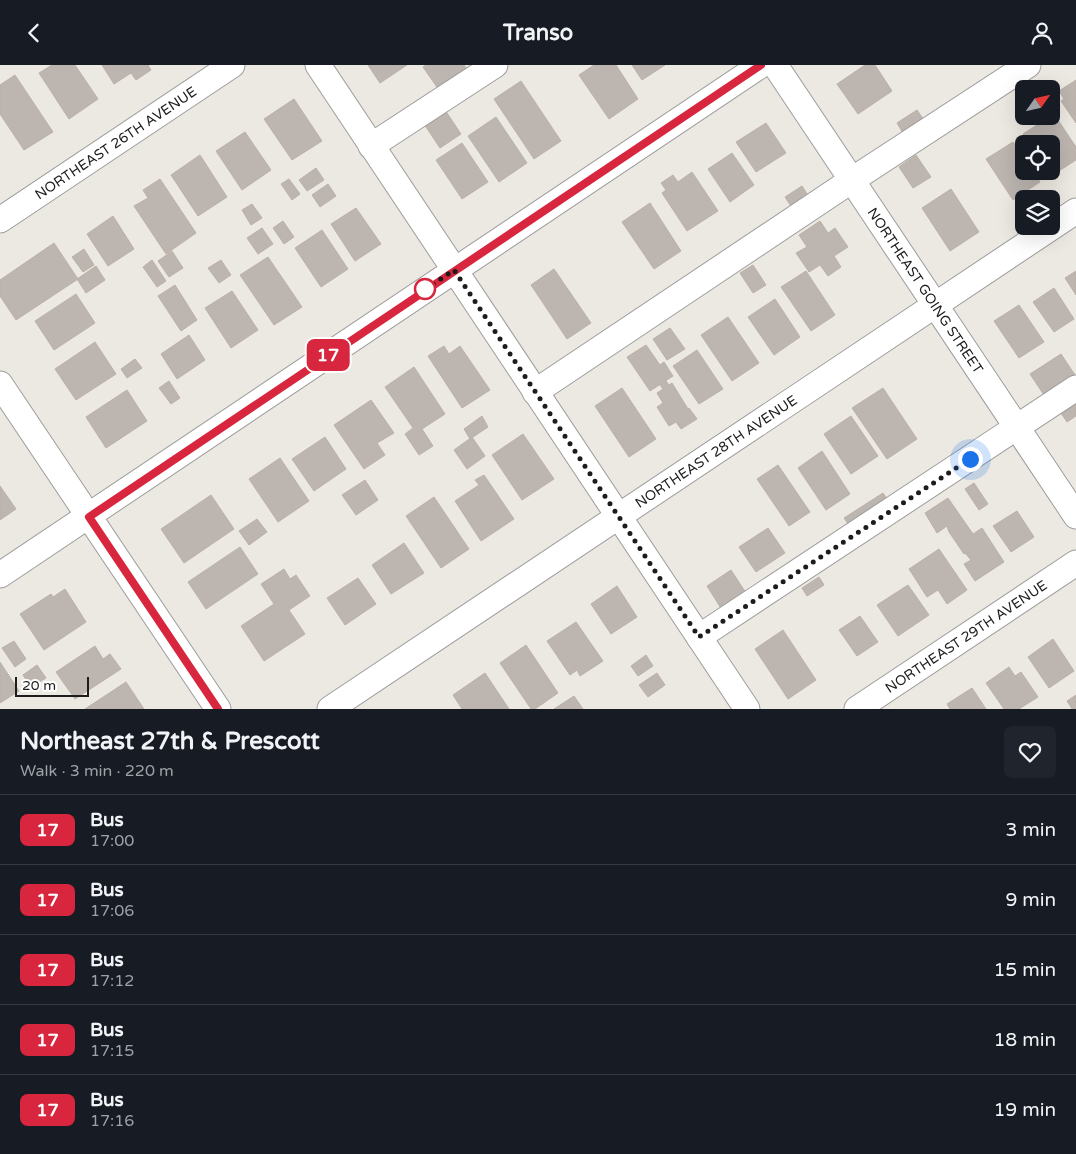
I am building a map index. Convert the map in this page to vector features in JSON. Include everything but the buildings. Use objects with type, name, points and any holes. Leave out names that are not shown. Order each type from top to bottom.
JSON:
[{"type":"street","name":"NORTHEAST 26TH AVENUE","points":[[0,220],[232,65]]},
{"type":"street","points":[[318,65],[747,709]]},
{"type":"street","points":[[371,146],[495,65]]},
{"type":"street","points":[[0,575],[761,65]]},
{"type":"street","name":"NORTHEAST GOING STREET","points":[[775,65],[1076,516]]},
{"type":"street","points":[[535,392],[1028,65]]},
{"type":"street","name":"NORTHEAST 28TH AVENUE","points":[[330,709],[1076,211]]},
{"type":"street","points":[[0,384],[218,709]]},
{"type":"street","points":[[699,637],[1076,389]]},
{"type":"street","name":"NORTHEAST 29TH AVENUE","points":[[857,709],[1076,563]]},
{"type":"bus line","name":"17","points":[[218,709],[89,517],[481,251],[761,65]]},
{"type":"route","points":[[425,289],[422,292],[454,270],[699,637],[970,459]]}]
